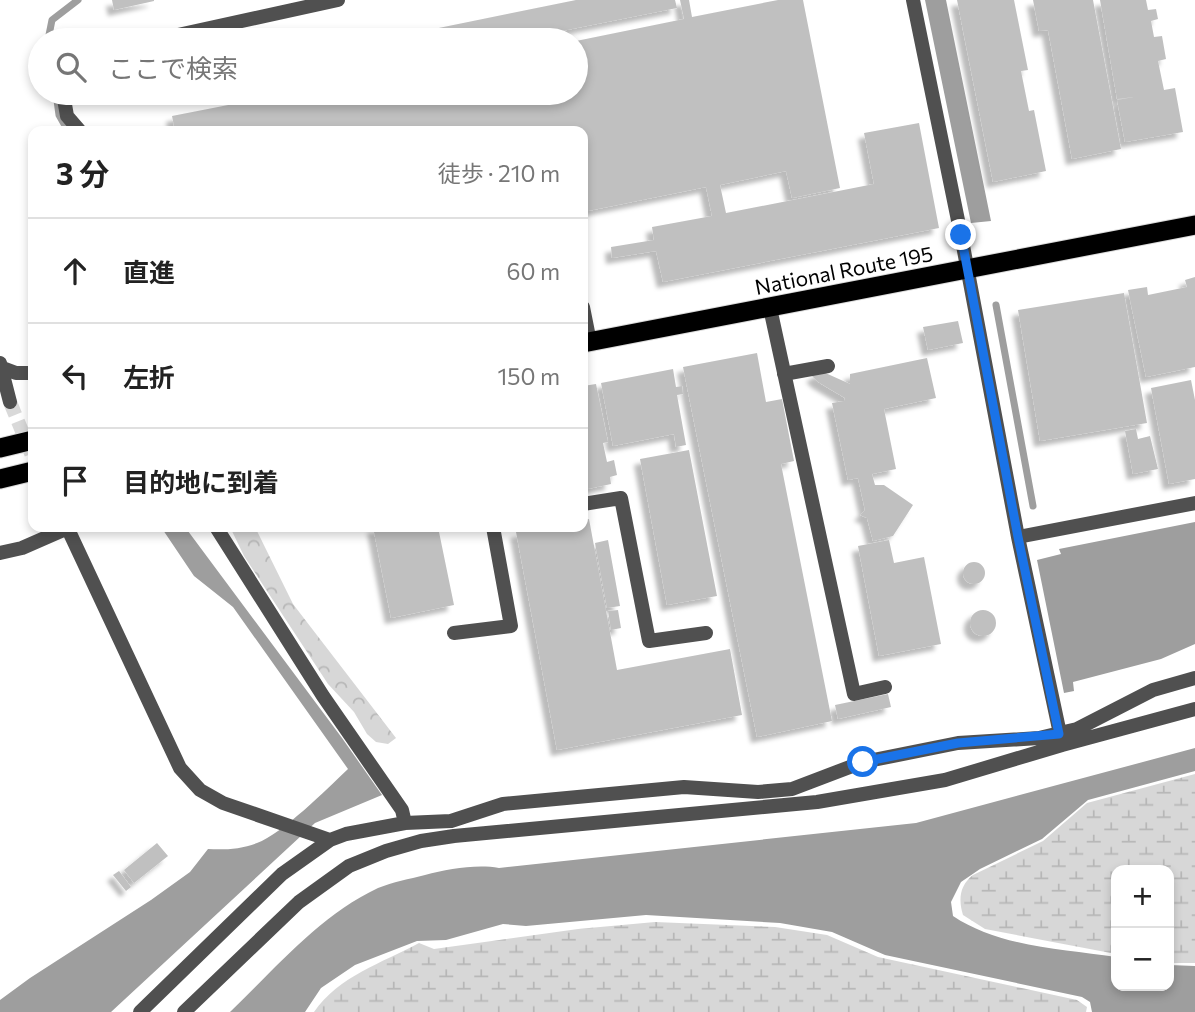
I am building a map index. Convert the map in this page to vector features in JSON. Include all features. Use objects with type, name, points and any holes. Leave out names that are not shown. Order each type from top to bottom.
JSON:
[{"type":"highway","name":"National Route 195","points":[[588,343],[1195,225]]},
{"type":"highway","points":[[0,448],[28,441]]},
{"type":"highway","points":[[0,479],[28,472]]},
{"type":"street","points":[[210,28],[338,0]]},
{"type":"street","points":[[913,0],[1018,537],[1061,740]]},
{"type":"street","points":[[65,105],[67,116],[76,126]]},
{"type":"street","points":[[770,308],[854,694],[885,687]]},
{"type":"street","points":[[0,366],[16,373],[28,373]]},
{"type":"street","points":[[0,366],[10,402]]},
{"type":"street","points":[[785,374],[828,366]]},
{"type":"street","points":[[588,504],[621,498],[649,641],[706,633]]},
{"type":"street","points":[[1018,537],[1195,503]]},
{"type":"street","points":[[0,553],[22,548],[57,532]]},
{"type":"street","points":[[70,532],[180,768],[200,790],[223,803],[323,837],[405,823],[451,821],[503,804],[684,787],[770,799],[817,802],[946,780],[1061,740],[1195,709]]},
{"type":"street","points":[[219,532],[323,696],[402,810],[405,823]]},
{"type":"street","points":[[454,633],[511,626],[494,532]]},
{"type":"street","points":[[184,1012],[299,902],[349,866],[387,851],[441,838],[770,799],[863,762],[958,743],[1061,740],[1153,690],[1195,678]]},
{"type":"street","points":[[439,823],[441,838]]},
{"type":"street","points":[[140,1012],[323,837]]},
{"type":"green space","points":[[232,532],[257,532],[293,604],[396,738],[388,744],[376,742],[367,734],[354,712],[328,684],[244,556]]},
{"type":"green space","points":[[1195,774],[1195,963],[1174,963],[1174,865],[1111,865],[1111,953],[985,929],[963,915],[961,893],[965,883],[973,875],[1043,841],[1087,803]]},
{"type":"green space","points":[[655,922],[775,927],[827,935],[878,957],[1077,1000],[1087,1007],[1086,1012],[314,1012],[348,980],[419,943],[434,949],[578,929]]},
{"type":"shaded area","points":[[925,0],[946,0],[991,221],[971,223]]},
{"type":"shaded area","points":[[1195,522],[1195,644],[1161,659],[1073,682],[1074,691],[1064,693],[1037,560],[1061,554],[1059,549]]},
{"type":"shaded area","points":[[164,532],[189,532],[382,795],[315,823],[111,1012],[0,1012],[0,1000],[190,872],[208,849],[239,848],[267,838],[304,810],[348,769],[233,607],[194,576]]},
{"type":"shaded area","points":[[1195,748],[1195,771],[1088,800],[1042,839],[980,869],[961,882],[951,902],[953,916],[990,934],[1053,949],[1111,956],[1111,991],[1174,991],[1174,965],[1195,966],[1195,1012],[1092,1012],[1090,1002],[1082,997],[885,955],[832,932],[780,923],[646,915],[526,926],[503,924],[446,940],[417,941],[355,965],[321,988],[305,1012],[230,1012],[318,927],[357,899],[395,882],[462,868],[499,868],[916,823]]},
{"type":"building","points":[[112,0],[154,0],[154,1],[114,10]]},
{"type":"building","points":[[576,0],[675,0],[677,8],[577,28],[439,28]]},
{"type":"building","points":[[680,0],[689,0],[692,17],[778,0],[803,0],[840,188],[792,198],[786,171],[720,185],[726,213],[874,184],[864,133],[919,123],[939,228],[663,282],[656,251],[612,258],[611,247],[654,240],[652,227],[712,216],[706,187],[588,211],[588,126],[174,126],[172,116],[228,105],[588,105],[588,39],[684,19]]},
{"type":"building","points":[[957,0],[1014,0],[1028,70],[1021,71],[1029,111],[1034,110],[1046,171],[993,182]]},
{"type":"building","points":[[1033,0],[1093,0],[1121,149],[1072,159],[1048,30],[1039,31]]},
{"type":"building","points":[[1100,0],[1146,0],[1148,10],[1156,9],[1158,19],[1151,21],[1154,37],[1162,36],[1166,59],[1158,61],[1164,90],[1175,88],[1183,132],[1125,142],[1117,100],[1134,97],[1117,99]]},
{"type":"building","points":[[1195,277],[1195,367],[1146,377],[1128,290],[1147,287],[1148,295],[1187,287],[1185,280]]},
{"type":"building","points":[[1124,293],[1147,423],[1040,441],[1018,310]]},
{"type":"building","points":[[958,321],[963,343],[928,350],[923,327]]},
{"type":"building","points":[[757,353],[766,402],[782,399],[794,461],[781,464],[832,721],[757,737],[683,367]]},
{"type":"building","points":[[927,358],[936,398],[884,409],[896,469],[872,474],[875,485],[884,485],[913,505],[893,536],[873,541],[867,518],[860,515],[865,510],[858,478],[848,480],[832,403],[844,401],[845,398],[812,376],[821,371],[850,384],[850,374]]},
{"type":"building","points":[[673,369],[676,387],[682,386],[683,394],[677,395],[686,445],[676,447],[674,434],[613,446],[601,383]]},
{"type":"building","points":[[1191,380],[1195,400],[1195,479],[1169,484],[1151,388]]},
{"type":"building","points":[[596,384],[608,442],[603,443],[607,462],[614,460],[617,475],[610,477],[611,484],[588,489],[588,385]]},
{"type":"building","points":[[1136,429],[1138,439],[1150,436],[1158,469],[1133,474],[1125,431]]},
{"type":"building","points":[[689,450],[717,596],[667,605],[640,459]]},
{"type":"building","points":[[588,519],[617,670],[730,649],[742,715],[557,750],[516,532],[588,532]]},
{"type":"building","points":[[374,532],[439,532],[454,605],[391,618]]},
{"type":"building","points":[[608,540],[620,606],[607,608],[595,543]]},
{"type":"building","points":[[889,540],[894,563],[924,557],[941,644],[879,656],[858,546]]},
{"type":"building","points":[[974,562],[982,565],[985,573],[982,581],[974,584],[966,581],[963,573],[966,565]]},
{"type":"building","points":[[618,610],[621,628],[611,630],[608,611]]},
{"type":"building","points":[[983,610],[992,614],[996,623],[992,632],[983,636],[974,632],[970,623],[974,614]]},
{"type":"building","points":[[888,694],[891,707],[838,719],[835,705]]},
{"type":"building","points":[[157,843],[168,856],[134,883],[124,870]]},
{"type":"building","points":[[119,871],[131,887],[126,891],[113,875]]},
{"type":"waterway","points":[[50,28],[52,20],[78,0]]},
{"type":"waterway","points":[[58,105],[59,115],[65,126]]},
{"type":"waterway","points":[[996,305],[1033,506]]},
{"type":"tunnel","points":[[10,402],[28,446]]},
{"type":"route","points":[[863,762],[958,743],[1038,738],[1059,734],[1018,537],[961,235]]}]
